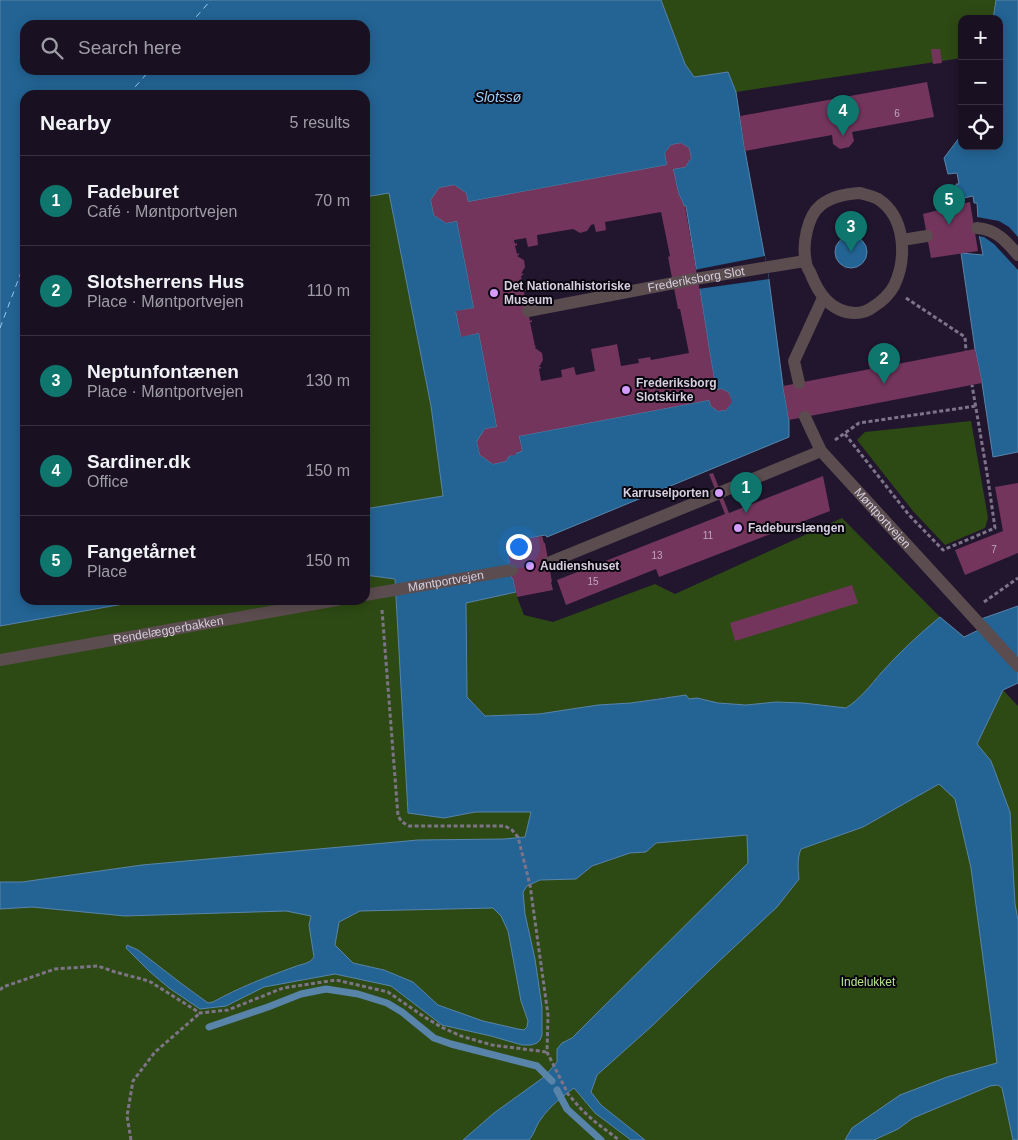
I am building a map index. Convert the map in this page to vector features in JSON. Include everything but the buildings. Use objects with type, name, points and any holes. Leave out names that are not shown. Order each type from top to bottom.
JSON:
[{"type":"street","points":[[860,193],[878,199],[892,214],[899,227],[902,240],[902,257],[898,278],[892,289],[880,302],[869,310],[858,313],[846,312],[834,307],[823,298],[805,261],[807,228],[811,216],[820,205],[831,199],[845,194],[860,193]]},
{"type":"street","points":[[977,228],[999,235],[1018,255]]},
{"type":"street","points":[[902,240],[926,236]]},
{"type":"street","name":"Frederiksborg Slot","points":[[528,312],[695,279],[805,261]]},
{"type":"street","points":[[799,383],[794,362],[823,298]]},
{"type":"street","points":[[548,563],[821,451],[805,417]]},
{"type":"street","name":"Møntportvejen","points":[[821,451],[1018,666]]},
{"type":"street","name":"Møntportvejen","points":[[381,592],[512,570]]},
{"type":"street","points":[[370,594],[381,592]]},
{"type":"street","name":"Rendelæggerbakken","points":[[0,660],[309,605]]},
{"type":"path","points":[[892,289],[965,337],[966,351]]},
{"type":"path","points":[[845,434],[910,515],[943,550],[995,528],[972,385]]},
{"type":"path","points":[[821,451],[859,424],[976,406]]},
{"type":"path","points":[[969,612],[1018,578]]},
{"type":"path","points":[[381,592],[398,816],[402,822],[409,826],[505,826],[518,837],[530,885],[548,1015],[547,1052],[568,1094],[594,1121],[620,1140]]},
{"type":"path","points":[[0,990],[3,987],[56,969],[98,966],[150,982],[200,1013]]},
{"type":"path","points":[[131,1140],[127,1116],[133,1081],[155,1052],[200,1013],[228,1010],[283,988],[336,980],[388,992],[441,1027],[461,1036],[492,1045],[547,1052]]},
{"type":"green space","points":[[661,0],[996,0],[994,15],[958,15],[958,59],[736,92],[728,72],[694,78],[685,64]]},
{"type":"green space","points":[[389,192],[431,406],[443,496],[370,508],[370,196]]},
{"type":"green space","points":[[971,421],[988,518],[985,528],[945,545],[913,511],[857,440],[865,432]]},
{"type":"green space","points":[[842,518],[940,617],[902,651],[860,697],[846,709],[803,703],[776,702],[746,705],[718,703],[697,698],[689,700],[666,697],[539,714],[485,716],[467,697],[466,603],[516,592],[524,615],[553,622],[655,584],[675,594]]},
{"type":"green space","name":"Indelukket","points":[[370,576],[395,579],[408,813],[444,818],[475,812],[531,812],[576,879],[592,866],[630,853],[646,852],[656,843],[747,835],[801,849],[863,827],[939,784],[977,744],[1003,690],[1018,706],[1018,1140],[0,1140],[0,626],[118,605],[370,605]]},
{"type":"water","name":"Slotssø","points":[[0,0],[661,0],[685,64],[694,77],[728,72],[736,92],[769,280],[789,420],[789,437],[547,537],[545,535],[507,543],[516,592],[466,603],[467,697],[485,716],[539,714],[686,695],[689,699],[697,698],[718,703],[746,705],[776,702],[803,703],[846,708],[860,696],[902,651],[940,617],[964,637],[987,626],[981,619],[1018,606],[1018,683],[1003,690],[977,744],[991,761],[1010,812],[1015,904],[1018,920],[1018,1140],[1013,1140],[1002,1088],[998,1085],[990,1086],[913,1118],[898,1129],[874,1140],[845,1140],[852,1128],[900,1095],[947,1077],[997,1063],[971,868],[955,799],[939,784],[863,827],[801,849],[798,860],[799,879],[777,907],[653,1025],[597,1075],[591,1092],[601,1105],[645,1140],[631,1140],[595,1113],[574,1088],[548,1110],[539,1121],[529,1140],[463,1140],[494,1113],[544,1077],[557,1062],[557,1049],[562,1043],[572,1038],[748,863],[747,835],[656,843],[646,852],[630,853],[592,866],[576,879],[540,880],[527,886],[523,892],[525,914],[535,959],[542,1007],[542,1035],[537,1043],[531,1045],[522,1045],[442,1025],[391,986],[335,974],[264,987],[226,1006],[200,1009],[169,988],[126,948],[127,945],[138,950],[208,1003],[252,983],[310,961],[314,957],[309,925],[311,916],[286,911],[125,916],[32,907],[0,909],[0,882],[22,882],[142,865],[418,840],[525,837],[531,812],[475,812],[444,818],[408,813],[395,579],[370,576],[370,508],[443,496],[431,406],[389,193],[370,196],[370,90],[20,90],[20,605],[118,605],[0,626]],"holes":[[[681,143],[689,148],[691,158],[685,167],[673,169],[678,192],[684,206],[686,206],[716,390],[722,389],[729,393],[731,402],[726,410],[718,411],[711,406],[709,400],[519,436],[522,451],[509,456],[506,461],[493,464],[480,455],[477,441],[485,429],[497,427],[479,333],[461,336],[456,312],[474,308],[457,221],[446,223],[434,215],[431,200],[439,188],[454,185],[466,193],[468,202],[667,165],[665,153],[671,145]],[[493,908],[501,916],[508,931],[521,1001],[528,1021],[527,1027],[524,1030],[483,1021],[438,1005],[413,982],[384,970],[353,963],[335,945],[339,922],[360,911]]]},
{"type":"water","points":[[996,0],[1018,0],[1018,452],[993,457],[961,253],[983,255],[979,234],[977,203],[974,203],[973,196],[959,199],[956,184],[959,184],[957,173],[948,174],[944,158],[958,139],[958,150],[1003,150],[1003,15],[994,15]]},
{"type":"water","points":[[851,236],[862,241],[867,252],[862,263],[851,268],[840,263],[835,252],[840,241]]},
{"type":"pier","points":[[977,217],[999,221],[1009,227],[1018,237],[1018,270],[994,244],[984,237],[978,236]]},
{"type":"pier","points":[[765,256],[769,279],[698,289],[694,270]]},
{"type":"waterway","points":[[209,1027],[301,994],[326,989],[358,994],[387,1003],[402,1012],[434,1038],[537,1066],[552,1081]]},
{"type":"waterway","points":[[557,1090],[567,1109],[601,1140]]},
{"type":"ferry route","points":[[193,20],[211,0]]},
{"type":"ferry route","points":[[132,90],[146,75]]},
{"type":"ferry route","points":[[0,328],[20,275]]},
{"type":"place","name":"Sardiner.dk","points":[[843,136]]},
{"type":"place","name":"Fangetårnet","points":[[949,225]]},
{"type":"place","name":"Neptunfontænen","points":[[851,252]]},
{"type":"place","name":"Det Nationalhistoriske Museum","points":[[494,293]]},
{"type":"place","name":"Slotsherrens Hus","points":[[884,384]]},
{"type":"place","name":"Frederiksborg Slotskirke","points":[[626,390]]},
{"type":"place","name":"Karruselporten","points":[[719,493]]},
{"type":"place","name":"Fadeburet","points":[[746,513]]},
{"type":"place","name":"Fadeburslængen","points":[[738,528]]},
{"type":"place","name":"Audienshuset","points":[[530,566]]}]
